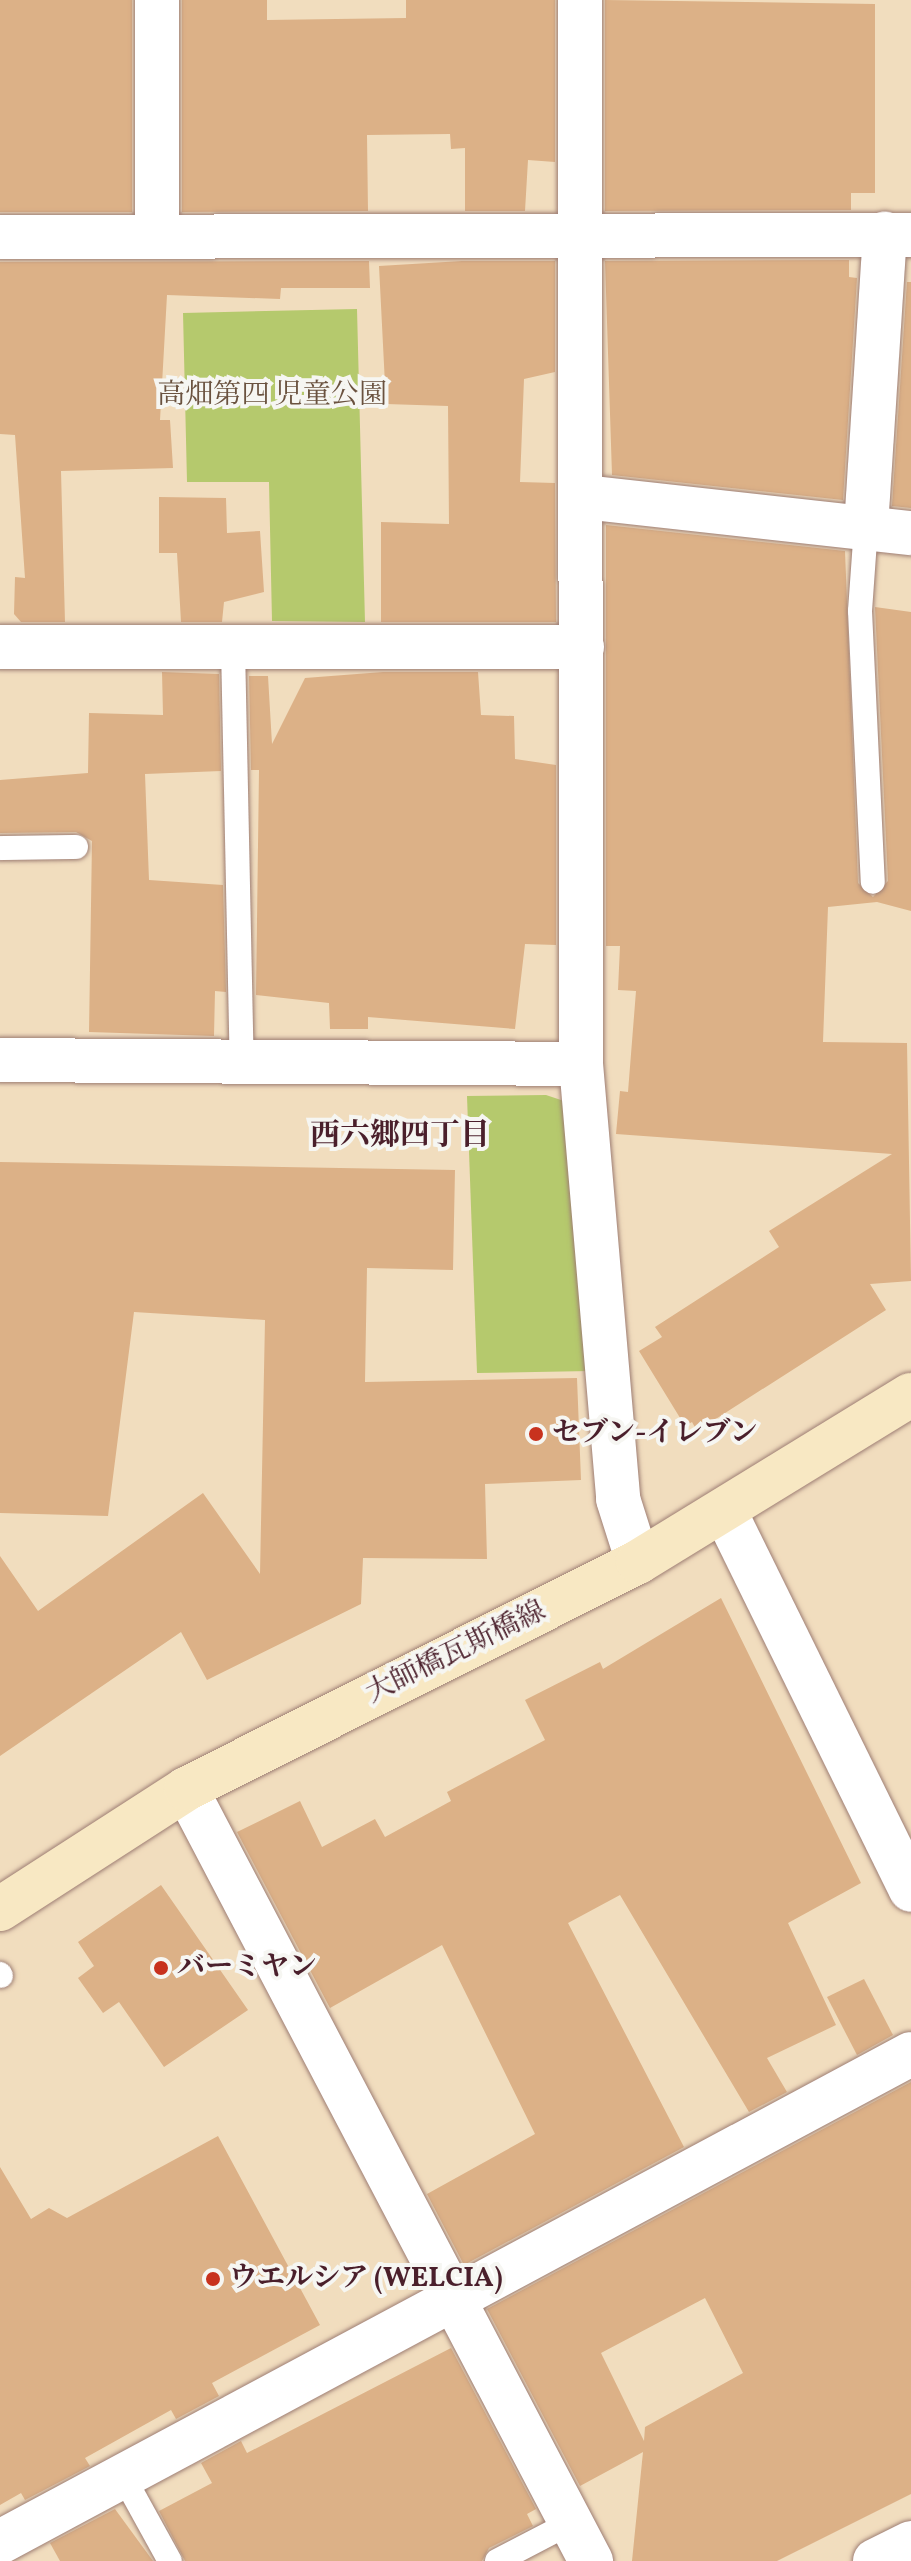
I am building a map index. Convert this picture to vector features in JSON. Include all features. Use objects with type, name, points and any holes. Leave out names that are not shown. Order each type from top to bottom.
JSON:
[{"type":"street","points":[[157,0],[157,237]]},
{"type":"street","points":[[580,0],[584,497],[581,1064],[618,1499],[638,1562]]},
{"type":"street","points":[[0,237],[898,235],[866,527]]},
{"type":"street","points":[[584,497],[911,533]]},
{"type":"street","points":[[0,647],[582,647]]},
{"type":"street","points":[[0,1060],[581,1064]]},
{"type":"street","name":"大師橋瓦斯橋線","points":[[0,1909],[186,1789],[638,1562],[725,1512],[911,1395]]},
{"type":"street","points":[[725,1512],[910,1884]]},
{"type":"street","points":[[186,1789],[591,2561]]},
{"type":"street","points":[[0,2542],[911,2054]]},
{"type":"street","points":[[875,2561],[911,2543]]},
{"type":"lane","points":[[866,527],[860,611],[873,882]]},
{"type":"lane","points":[[233,647],[242,1061]]},
{"type":"lane","points":[[0,848],[76,847]]},
{"type":"lane","points":[[123,2476],[170,2561]]},
{"type":"lane","points":[[497,2561],[570,2523]]},
{"type":"green space","name":"高畑第四 児童公園","points":[[357,309],[365,622],[272,621],[269,482],[187,482],[183,313]]},
{"type":"green space","points":[[546,1095],[567,1102],[590,1371],[477,1373],[467,1096]]},
{"type":"building","points":[[0,0],[132,0],[132,212],[0,212]]},
{"type":"building","points":[[182,0],[267,0],[267,20],[406,18],[406,0],[555,0],[555,162],[528,160],[525,211],[465,211],[465,148],[451,149],[450,134],[367,135],[368,211],[182,212]]},
{"type":"building","points":[[605,0],[875,4],[875,193],[851,193],[851,210],[605,211]]},
{"type":"building","points":[[849,260],[849,277],[857,278],[843,500],[612,475],[605,261]]},
{"type":"building","points":[[369,261],[370,288],[281,288],[280,299],[167,295],[160,420],[170,420],[173,468],[61,471],[65,622],[21,622],[14,614],[15,577],[25,578],[15,435],[0,434],[0,262]]},
{"type":"building","points":[[462,261],[555,261],[555,372],[524,379],[520,482],[555,483],[556,622],[381,622],[381,522],[449,524],[448,406],[386,404],[379,266]]},
{"type":"building","points":[[907,282],[911,282],[911,508],[892,506]]},
{"type":"building","points":[[159,497],[226,498],[227,533],[260,531],[264,592],[224,602],[222,622],[181,622],[177,553],[159,553]]},
{"type":"building","points":[[606,525],[845,551],[858,883],[873,897],[888,881],[875,607],[911,612],[911,911],[877,902],[828,907],[823,1042],[907,1043],[911,1281],[870,1284],[886,1310],[697,1431],[692,1422],[685,1426],[639,1351],[662,1337],[655,1327],[779,1247],[769,1231],[892,1154],[616,1134],[620,1091],[628,1092],[636,991],[618,990],[620,946],[606,946]]},
{"type":"building","points":[[162,672],[219,674],[221,771],[145,774],[149,880],[223,885],[226,992],[215,991],[214,1036],[89,1032],[92,841],[76,832],[0,833],[0,780],[88,773],[89,713],[163,715]]},
{"type":"building","points":[[383,672],[478,672],[481,715],[514,716],[515,759],[556,765],[556,945],[525,944],[515,1029],[368,1017],[368,1029],[330,1029],[329,1003],[256,995],[259,770],[251,770],[249,676],[268,676],[272,744],[305,678]]},
{"type":"building","points":[[0,1162],[455,1170],[453,1270],[367,1268],[365,1382],[577,1378],[581,1480],[485,1484],[487,1559],[363,1558],[361,1604],[207,1680],[181,1632],[0,1756],[0,1556],[38,1611],[203,1493],[260,1574],[265,1320],[134,1312],[108,1516],[0,1513]]},
{"type":"building","points":[[721,1598],[861,1883],[788,1923],[836,2025],[767,2058],[787,2092],[749,2112],[620,1895],[568,1923],[684,2147],[464,2265],[427,2194],[535,2134],[442,1945],[330,2008],[237,1832],[300,1801],[322,1847],[375,1819],[385,1837],[451,1801],[447,1792],[545,1740],[525,1700],[600,1662],[603,1669]]},
{"type":"building","points":[[161,1885],[248,2010],[164,2067],[119,2002],[103,2013],[78,1978],[94,1966],[78,1942]]},
{"type":"building","points":[[864,1979],[893,2035],[857,2055],[827,1997]]},
{"type":"building","points":[[911,2082],[911,2494],[777,2561],[632,2561],[643,2452],[580,2486],[487,2309]],"holes":[[[705,2298],[743,2373],[645,2427],[644,2441],[601,2353]]]},
{"type":"building","points":[[218,2136],[320,2325],[212,2383],[219,2396],[176,2419],[171,2410],[85,2458],[90,2466],[25,2500],[21,2493],[0,2505],[0,2167],[31,2219],[49,2208],[67,2218]]},
{"type":"building","points":[[451,2348],[536,2509],[527,2514],[533,2526],[489,2548],[482,2561],[185,2561],[159,2511],[212,2483],[201,2463],[241,2441],[247,2453]]},
{"type":"building","points":[[115,2509],[153,2561],[60,2561],[50,2543]]},
{"type":"place","name":"セブン-イレブン","points":[[536,1434]]},
{"type":"place","name":"バーミヤン","points":[[161,1968]]},
{"type":"place","name":"ウエルシア (WELCIA)","points":[[213,2279]]},
{"type":"district","name":"西六郷四丁目","points":[[400,1136]]}]
